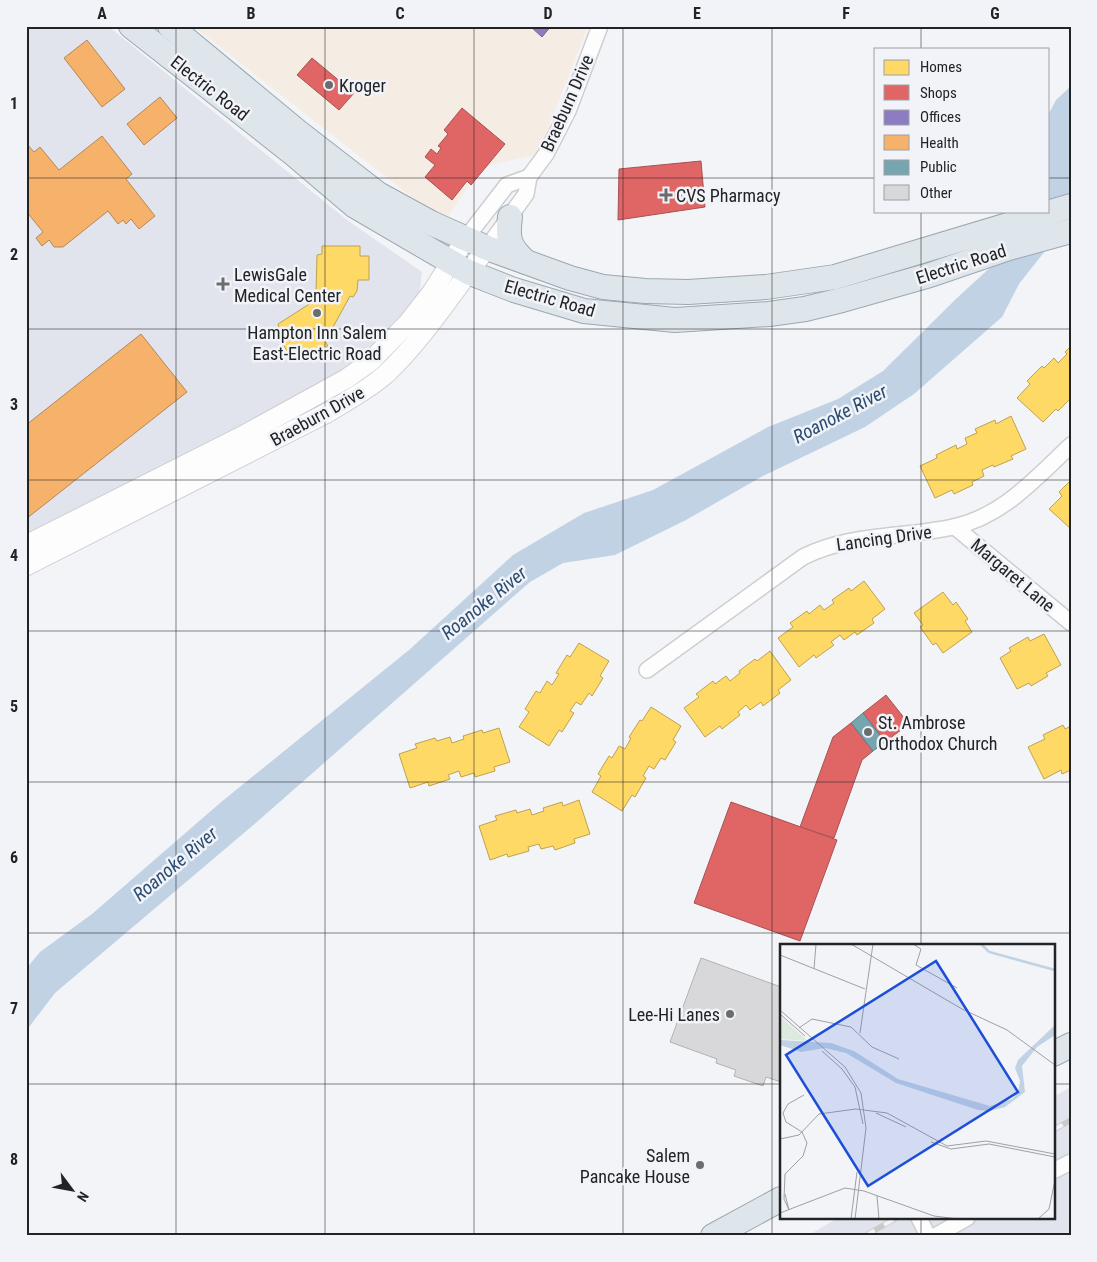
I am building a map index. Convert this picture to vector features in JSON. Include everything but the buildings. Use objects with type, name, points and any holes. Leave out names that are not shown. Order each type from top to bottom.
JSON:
[{"type":"main road","name":"Electric Road","points":[[131,26],[295,155],[355,206],[459,267],[514,290],[584,311],[675,320],[768,314],[805,308],[842,300],[930,275],[1009,248],[1071,231]]},
{"type":"main road","name":"Electric Road","points":[[170,26],[298,132],[378,194],[431,223],[477,243],[570,278],[603,287],[644,291],[688,292],[766,287],[835,277],[1071,206]]},
{"type":"main road","points":[[510,217],[508,230],[511,245],[515,252],[526,262]]},
{"type":"main road","points":[[1054,1054],[1071,1045]]},
{"type":"main road","points":[[713,1236],[780,1200]]},
{"type":"street","name":"Braeburn Drive","points":[[26,566],[213,460],[352,387],[370,362],[391,342],[432,292],[459,267],[477,243],[507,186],[529,176],[546,154],[568,111],[600,26]]},
{"type":"street","name":"Braeburn Drive","points":[[477,243],[510,217],[526,194],[529,176]]},
{"type":"street","name":"Lancing Drive","points":[[648,670],[785,569],[818,549],[853,539],[955,527],[987,514],[1020,494],[1071,445]]},
{"type":"street","name":"Braeburn Drive","points":[[26,545],[213,460]]},
{"type":"street","name":"Margaret Lane","points":[[955,527],[1071,623]]},
{"type":"street","points":[[1054,1170],[1071,1162]]},
{"type":"street","points":[[921,1220],[928,1236]]},
{"type":"street","points":[[935,1236],[963,1220]]},
{"type":"shaded area","name":"LewisGale Medical Center","points":[[26,26],[108,26],[347,220],[422,272],[419,296],[390,332],[337,376],[26,542]]},
{"type":"shaded area","points":[[193,26],[588,26],[538,154],[482,167],[444,222]]},
{"type":"shaded area","points":[[1071,1087],[1071,1236],[807,1236],[835,1220],[1054,1220],[1054,1096]]},
{"type":"water","name":"Roanoke River","points":[[1071,86],[1071,218],[1019,284],[1002,317],[914,394],[865,427],[761,477],[686,520],[615,555],[563,563],[530,582],[258,821],[55,993],[26,1031],[26,969],[40,952],[92,914],[220,803],[409,650],[513,555],[584,513],[653,490],[768,427],[838,399],[883,371],[1047,212],[1050,212],[1050,111],[1056,100]]},
{"type":"railway","points":[[1054,1129],[1071,1120]]},
{"type":"railway","points":[[865,1236],[893,1220]]},
{"type":"place","name":"Kroger","points":[[329,85]]},
{"type":"place","name":"CVS Pharmacy","points":[[666,195]]},
{"type":"place","name":"LewisGale Medical Center","points":[[223,284]]},
{"type":"place","name":"Hampton Inn Salem East-Electric Road","points":[[317,313]]},
{"type":"place","name":"St. Ambrose Orthodox Church","points":[[868,732]]},
{"type":"place","name":"Lee-Hi Lanes","points":[[730,1014]]},
{"type":"place","name":"Salem Pancake House","points":[[700,1165]]}]
